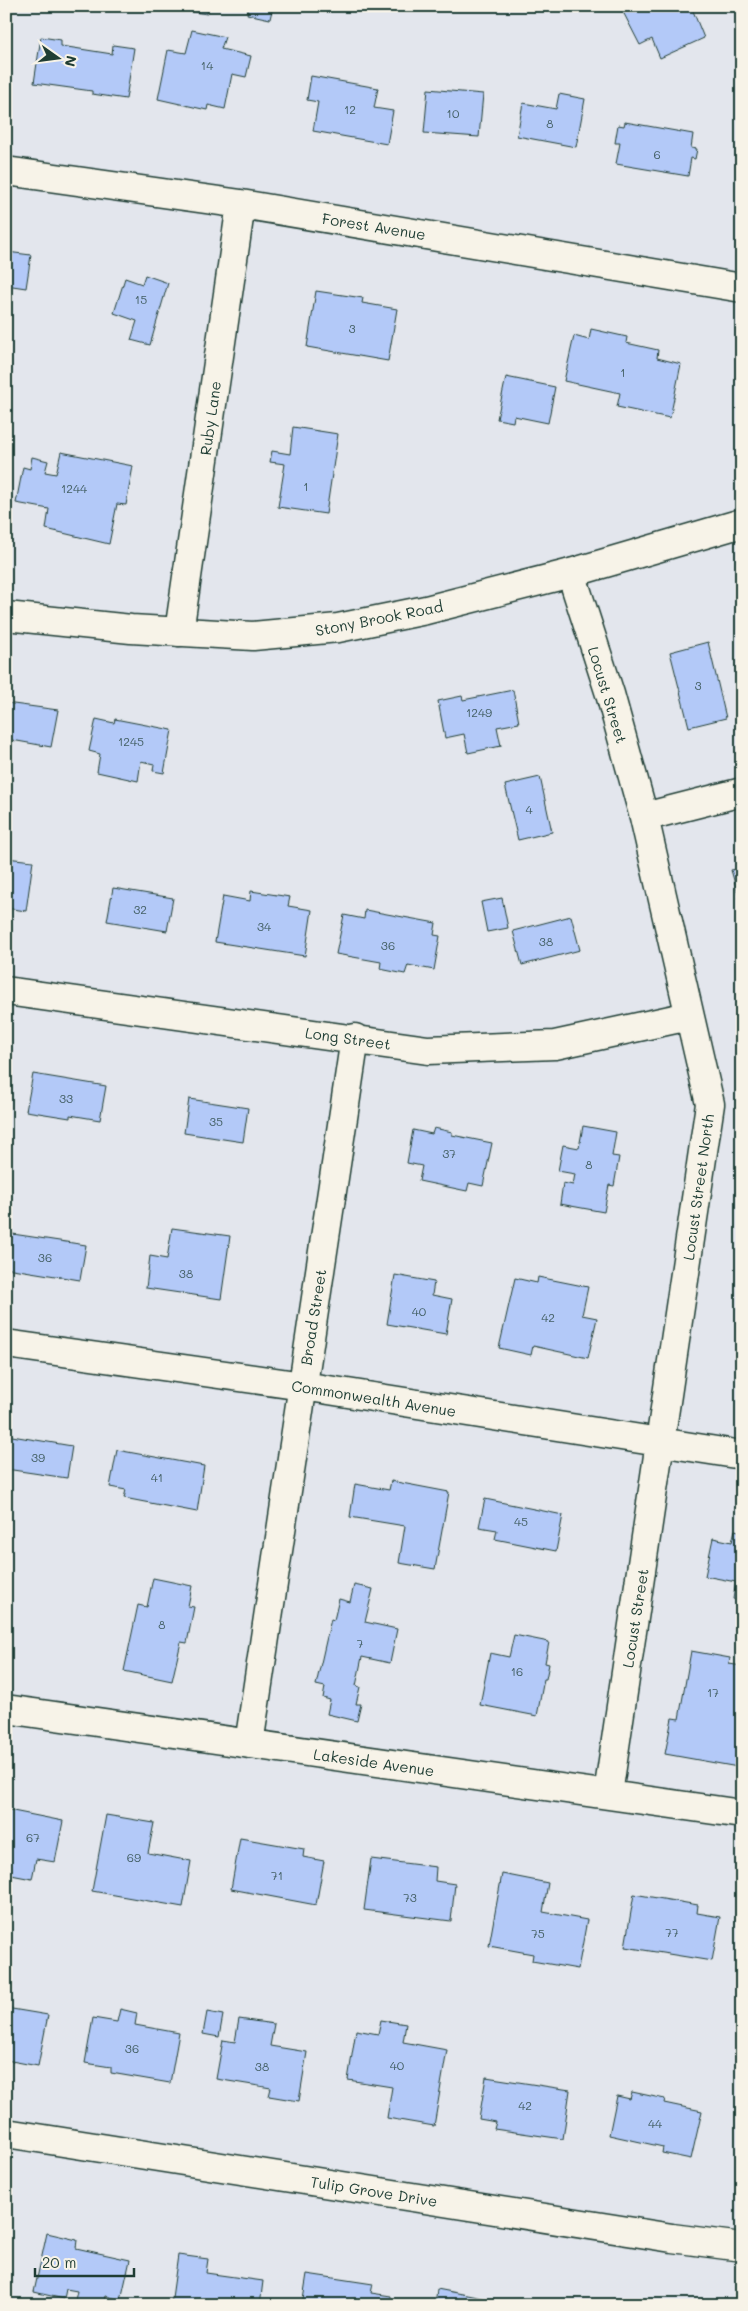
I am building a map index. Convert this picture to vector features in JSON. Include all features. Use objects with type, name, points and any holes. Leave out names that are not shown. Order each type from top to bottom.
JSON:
[{"type":"street","name":"Forest Avenue","points":[[6,171],[241,204],[742,288]]},
{"type":"street","name":"Ruby Lane","points":[[179,632],[241,204]]},
{"type":"street","name":"Stony Brook Road","points":[[6,616],[179,632],[253,636],[338,628],[426,610],[571,573],[742,523]]},
{"type":"street","name":"Locust Street","points":[[571,573],[610,694],[644,817]]},
{"type":"street","points":[[644,817],[742,792]]},
{"type":"street","name":"Locust Street North","points":[[644,817],[710,1104],[661,1443]]},
{"type":"street","name":"Long Street","points":[[6,991],[355,1038],[428,1050],[555,1045],[689,1016]]},
{"type":"street","name":"Broad Street","points":[[249,1744],[355,1038]]},
{"type":"street","name":"Commonwealth Avenue","points":[[6,1344],[303,1386],[661,1443],[742,1454]]},
{"type":"street","name":"Locust Street","points":[[608,1794],[661,1443]]},
{"type":"street","name":"Lakeside Avenue","points":[[6,1709],[742,1814]]},
{"type":"street","name":"Tulip Grove Drive","points":[[6,2133],[663,2237],[742,2247]]},
{"type":"building","points":[[187,6],[208,6],[207,14],[186,11]]},
{"type":"building","points":[[249,6],[273,6],[270,19],[247,14]]},
{"type":"building","points":[[620,6],[691,6],[704,38],[660,58],[652,39],[640,45]]},
{"type":"building","points":[[192,30],[225,37],[221,49],[251,56],[246,77],[232,74],[225,109],[208,105],[207,110],[158,99],[168,50],[186,53]]},
{"type":"building","points":[[41,37],[61,40],[61,46],[112,54],[113,45],[134,48],[126,99],[92,94],[92,91],[34,83]]},
{"type":"building","points":[[311,76],[378,88],[374,108],[393,111],[387,144],[313,131],[318,102],[307,100]]},
{"type":"building","points":[[428,89],[483,94],[479,137],[424,133]]},
{"type":"building","points":[[559,94],[585,99],[576,147],[517,136],[523,103],[556,109]]},
{"type":"building","points":[[625,122],[693,134],[691,148],[697,149],[695,159],[691,158],[688,176],[616,164],[620,143],[615,143],[618,125],[624,126]]},
{"type":"building","points":[[6,236],[10,237],[7,252],[31,255],[26,288],[6,285]]},
{"type":"building","points":[[145,275],[168,283],[150,345],[131,340],[137,321],[114,313],[125,278],[142,284]]},
{"type":"building","points":[[316,291],[363,298],[362,303],[397,309],[388,361],[307,347]]},
{"type":"building","points":[[591,329],[627,337],[626,343],[658,350],[657,358],[681,364],[670,418],[617,407],[620,393],[564,381],[574,336],[589,340]]},
{"type":"building","points":[[506,377],[555,387],[548,423],[514,416],[513,422],[497,419]]},
{"type":"building","points":[[293,427],[338,434],[326,514],[278,507],[285,464],[270,462],[272,451],[290,454]]},
{"type":"building","points":[[61,452],[133,466],[126,505],[117,504],[109,544],[46,529],[49,509],[16,503],[23,467],[30,469],[32,457],[48,461],[45,472],[56,474]]},
{"type":"building","points":[[708,642],[726,718],[689,727],[670,652]]},
{"type":"building","points":[[513,690],[519,723],[497,727],[501,746],[468,753],[464,734],[445,738],[438,701],[462,696],[463,700]]},
{"type":"building","points":[[6,703],[58,710],[51,747],[6,739]]},
{"type":"building","points":[[96,719],[114,723],[115,719],[172,730],[164,773],[153,771],[154,764],[141,761],[138,781],[97,772],[100,754],[89,751]]},
{"type":"building","points":[[540,777],[552,832],[518,840],[505,785]]},
{"type":"building","points":[[6,858],[33,861],[26,911],[6,908]]},
{"type":"building","points":[[742,868],[742,908],[731,870]]},
{"type":"building","points":[[113,888],[173,898],[167,931],[107,921]]},
{"type":"building","points":[[251,891],[290,897],[288,906],[312,910],[305,956],[215,942],[223,896],[250,901]]},
{"type":"building","points":[[502,898],[508,928],[487,932],[481,902]]},
{"type":"building","points":[[365,910],[436,923],[434,935],[440,936],[434,970],[408,965],[405,974],[380,969],[381,962],[336,954],[344,915],[364,919]]},
{"type":"building","points":[[571,916],[580,950],[522,965],[513,931]]},
{"type":"building","points":[[33,1074],[106,1086],[100,1120],[70,1115],[70,1118],[26,1111]]},
{"type":"building","points":[[189,1099],[248,1108],[243,1142],[184,1133]]},
{"type":"building","points":[[583,1126],[616,1132],[612,1156],[619,1157],[614,1186],[609,1185],[604,1212],[560,1204],[563,1183],[573,1185],[575,1174],[558,1171],[563,1145],[579,1148]]},
{"type":"building","points":[[434,1128],[452,1132],[452,1135],[492,1143],[483,1186],[469,1183],[467,1191],[419,1181],[422,1166],[407,1163],[413,1130],[432,1134]]},
{"type":"building","points":[[172,1228],[230,1236],[221,1299],[146,1288],[150,1256],[167,1259]]},
{"type":"building","points":[[6,1233],[86,1245],[80,1280],[6,1268]]},
{"type":"building","points":[[395,1275],[434,1282],[432,1295],[452,1299],[446,1334],[387,1324]]},
{"type":"building","points":[[538,1277],[588,1287],[582,1315],[597,1318],[588,1358],[533,1346],[531,1355],[499,1348],[515,1278],[537,1283]]},
{"type":"building","points":[[6,1435],[72,1446],[67,1478],[6,1469]]},
{"type":"building","points":[[117,1450],[204,1466],[197,1512],[124,1498],[126,1490],[110,1487]]},
{"type":"building","points":[[391,1481],[449,1492],[435,1569],[399,1563],[405,1526],[350,1517],[355,1484],[389,1490]]},
{"type":"building","points":[[485,1499],[563,1515],[556,1551],[495,1539],[497,1530],[479,1527]]},
{"type":"building","points":[[735,1530],[742,1532],[742,1601],[733,1599],[736,1582],[705,1576],[713,1538],[732,1542]]},
{"type":"building","points":[[153,1578],[192,1586],[188,1606],[194,1607],[187,1643],[181,1642],[172,1681],[124,1671],[138,1605],[147,1607]]},
{"type":"building","points":[[354,1585],[373,1589],[365,1622],[397,1629],[390,1663],[362,1657],[356,1686],[360,1687],[356,1704],[361,1704],[357,1721],[327,1714],[330,1700],[323,1698],[325,1687],[316,1685],[331,1619],[334,1620],[339,1599],[350,1602]]},
{"type":"building","points":[[514,1635],[549,1642],[545,1663],[549,1664],[537,1716],[480,1705],[490,1653],[509,1657]]},
{"type":"building","points":[[691,1651],[730,1658],[729,1664],[742,1666],[742,1744],[738,1767],[665,1754],[672,1718],[679,1719]]},
{"type":"building","points":[[6,1800],[10,1800],[8,1810],[63,1821],[55,1862],[36,1859],[32,1879],[6,1874]]},
{"type":"building","points":[[106,1815],[154,1823],[148,1853],[191,1861],[183,1907],[92,1891]]},
{"type":"building","points":[[240,1838],[304,1849],[303,1857],[324,1861],[316,1905],[231,1889]]},
{"type":"building","points":[[371,1859],[436,1867],[435,1881],[455,1884],[451,1921],[364,1910]]},
{"type":"building","points":[[502,1874],[548,1883],[543,1912],[587,1920],[578,1969],[532,1961],[533,1954],[489,1946]]},
{"type":"building","points":[[634,1894],[698,1905],[697,1913],[720,1917],[712,1961],[625,1947]]},
{"type":"building","points":[[6,2008],[48,2015],[38,2066],[6,2060]]},
{"type":"building","points":[[120,2009],[137,2013],[135,2025],[179,2033],[170,2083],[111,2073],[111,2067],[85,2063],[93,2018],[117,2022]]},
{"type":"building","points":[[207,2012],[223,2015],[219,2037],[203,2034]]},
{"type":"building","points":[[239,2019],[274,2024],[270,2046],[307,2052],[299,2101],[269,2096],[271,2088],[216,2079],[223,2040],[235,2042]]},
{"type":"building","points":[[381,2020],[406,2024],[403,2042],[447,2050],[434,2126],[387,2118],[392,2087],[348,2080],[356,2030],[378,2034]]},
{"type":"building","points":[[486,2077],[570,2090],[563,2139],[494,2129],[496,2122],[479,2119]]},
{"type":"building","points":[[632,2092],[665,2099],[664,2103],[702,2111],[691,2159],[662,2153],[663,2147],[609,2135],[617,2096],[630,2099]]},
{"type":"building","points":[[742,2135],[742,2153],[738,2152]]},
{"type":"building","points":[[47,2233],[77,2240],[76,2248],[130,2260],[121,2300],[106,2296],[104,2305],[74,2305],[77,2291],[66,2289],[64,2299],[34,2292]]},
{"type":"building","points":[[178,2255],[208,2259],[206,2273],[263,2281],[260,2305],[171,2305]]},
{"type":"building","points":[[307,2274],[373,2284],[371,2293],[391,2296],[390,2305],[302,2305]]},
{"type":"building","points":[[437,2289],[483,2298],[482,2305],[435,2305]]}]
